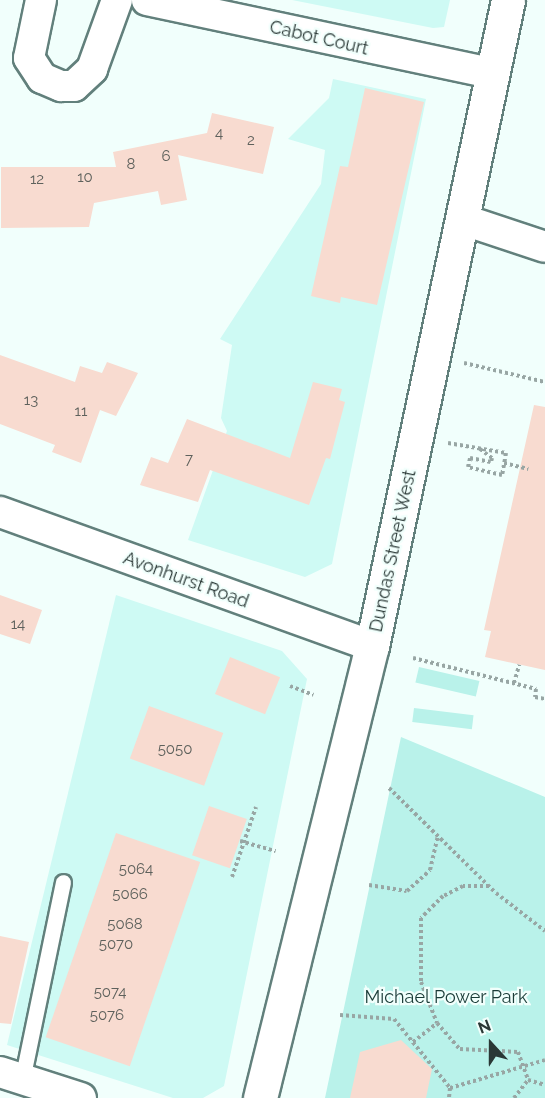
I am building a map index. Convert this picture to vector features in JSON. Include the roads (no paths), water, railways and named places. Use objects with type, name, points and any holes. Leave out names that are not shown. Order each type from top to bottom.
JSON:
[{"type":"main road","name":"Dundas Street West","points":[[260,1098],[372,646],[464,220],[491,73],[508,0]]},
{"type":"street","points":[[40,0],[29,58],[42,78],[61,86],[74,86],[92,69],[117,0]]},
{"type":"street","name":"Cabot Court","points":[[147,0],[491,73]]},
{"type":"street","points":[[464,220],[545,247]]},
{"type":"street","name":"Avonhurst Road","points":[[0,512],[372,646]]},
{"type":"street","points":[[11,1076],[81,1098]]},
{"type":"lane","points":[[11,1076],[63,882]]},
{"type":"park label","name":"Michael Power Park","points":[[446,997]]}]
